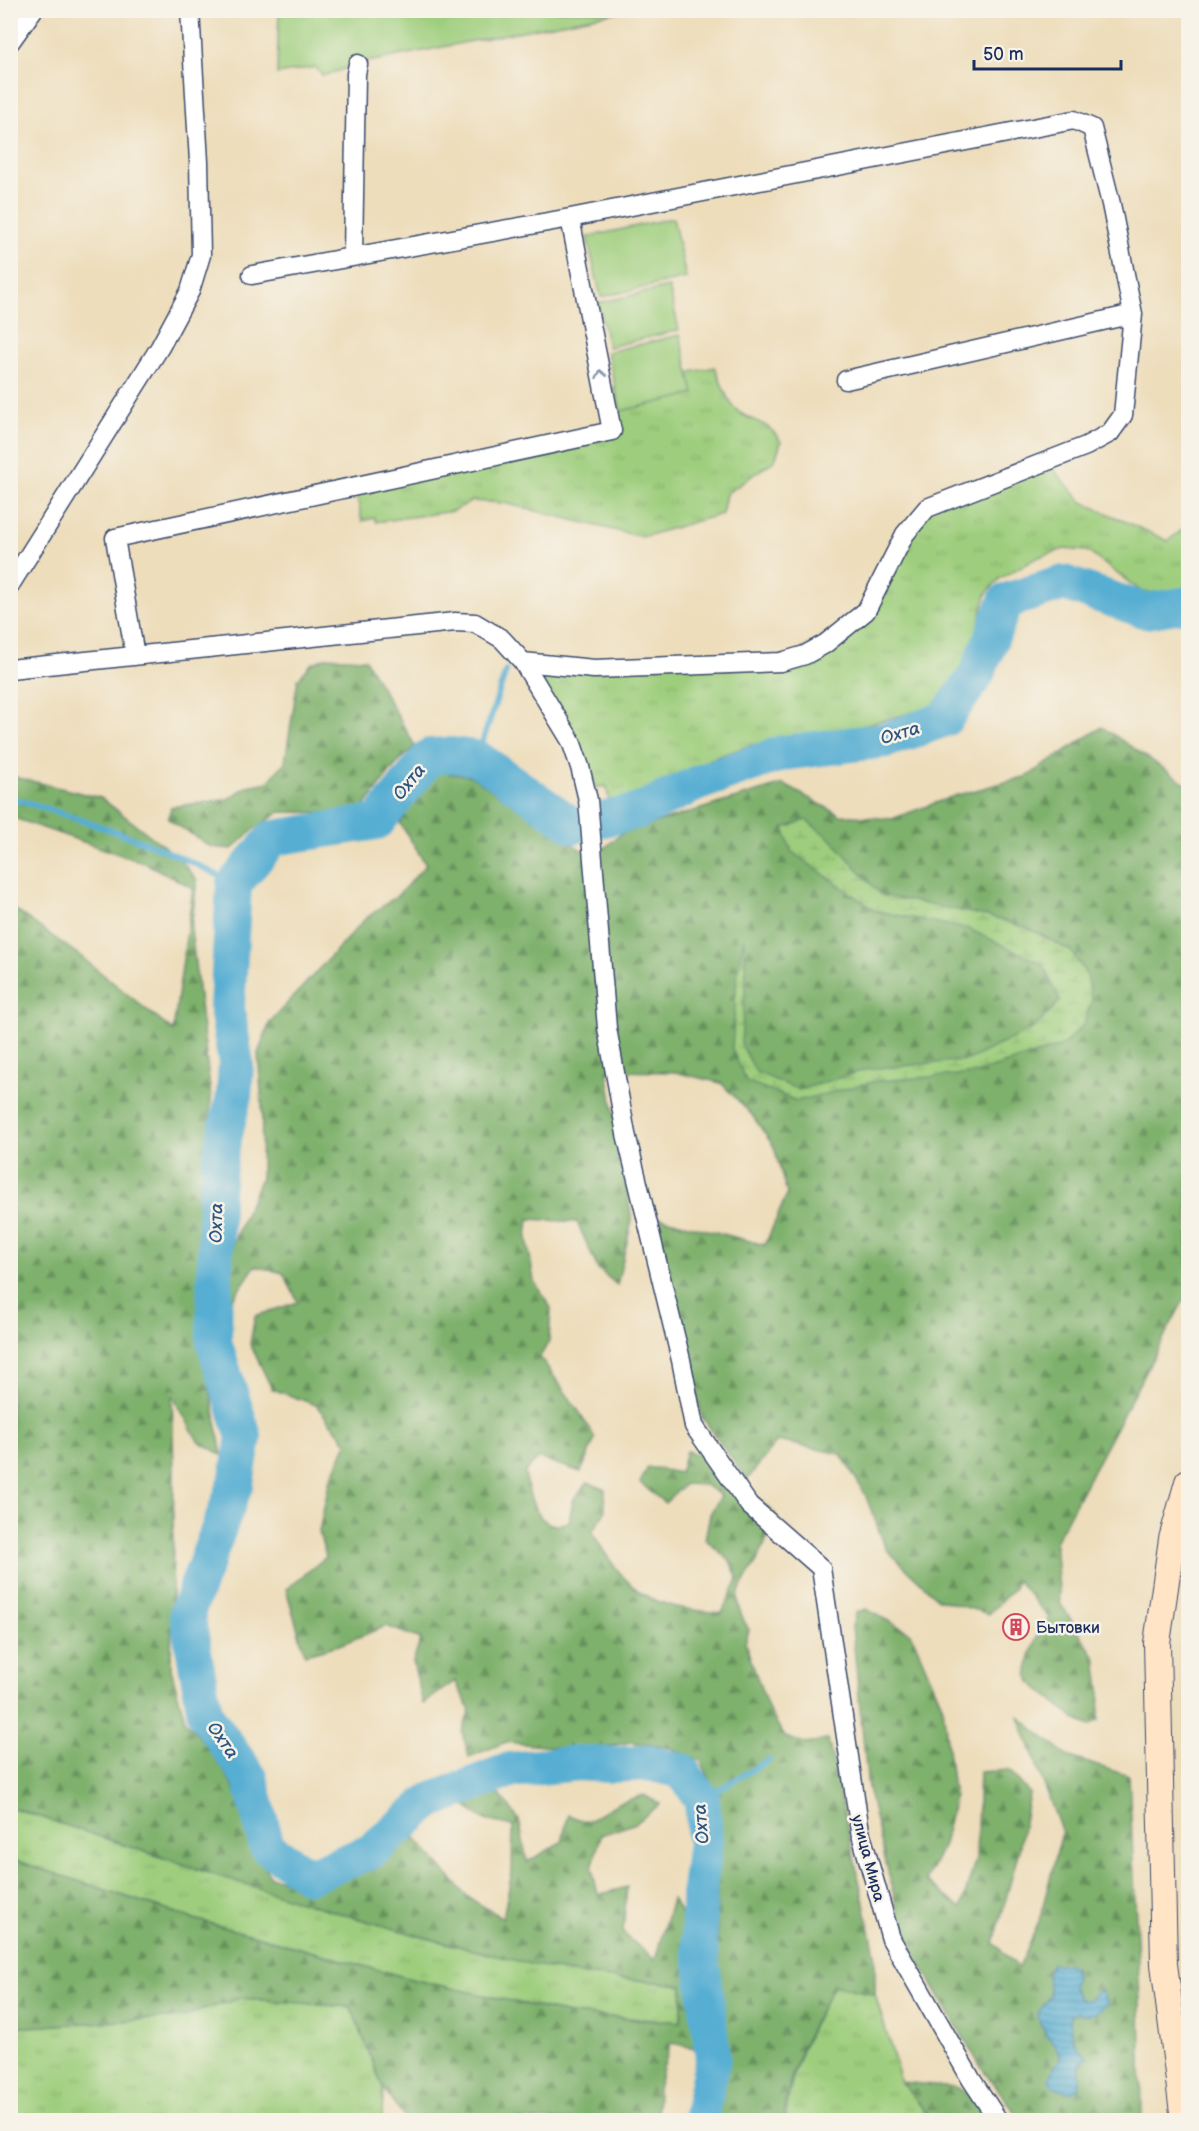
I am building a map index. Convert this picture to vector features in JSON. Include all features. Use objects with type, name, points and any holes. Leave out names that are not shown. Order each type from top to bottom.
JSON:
[{"type":"street","points":[[10,42],[33,10]]},
{"type":"street","points":[[10,585],[160,347],[190,291],[201,255],[199,162],[190,10]]},
{"type":"street","points":[[353,256],[358,64]]},
{"type":"street","points":[[10,669],[455,622],[475,623],[502,639],[523,662],[594,669],[781,662],[805,655],[825,644],[866,611],[905,534],[927,508],[1086,446],[1110,433],[1123,415],[1133,314],[1111,204],[1092,128],[1074,120],[570,218],[252,275]]},
{"type":"street","points":[[135,656],[115,538],[612,431],[570,218]]},
{"type":"street","points":[[846,380],[1133,314]]},
{"type":"street","name":"улица Мира","points":[[523,662],[571,741],[588,800],[609,1040],[626,1134],[681,1360],[694,1426],[748,1505],[821,1568],[860,1831],[891,1939],[971,2079],[998,2121]]},
{"type":"street","points":[[1184,2121],[1164,1964],[1157,1643],[1172,1539],[1188,1482]]},
{"type":"green space","points":[[279,11],[622,11],[358,64],[323,76],[315,67],[277,74]]},
{"type":"green space","points":[[673,218],[686,278],[601,297],[587,237]]},
{"type":"green space","points":[[669,287],[679,330],[608,347],[598,303]]},
{"type":"green space","points":[[680,335],[694,394],[621,411],[607,352]]},
{"type":"green space","points":[[715,367],[735,409],[768,427],[781,442],[775,460],[726,494],[722,514],[642,537],[504,503],[472,501],[453,511],[376,522],[375,518],[362,521],[355,487],[612,431],[604,390]]},
{"type":"green space","points":[[1047,462],[1082,502],[1168,541],[1188,525],[1188,590],[1173,593],[1142,592],[1087,551],[1064,549],[1036,558],[999,579],[986,594],[973,648],[953,683],[932,707],[842,731],[751,745],[711,759],[664,783],[610,804],[606,786],[596,788],[593,777],[587,778],[523,662],[781,662],[866,611],[927,508]]},
{"type":"green space","points":[[327,657],[365,659],[415,746],[393,768],[364,807],[344,813],[280,812],[258,826],[232,849],[211,847],[168,819],[171,807],[228,799],[248,786],[268,782],[285,762],[298,679],[311,664]]},
{"type":"green space","points":[[1102,727],[1188,785],[1188,1292],[1055,1542],[1060,1603],[1096,1659],[1100,1689],[1099,1720],[1090,1726],[1077,1720],[1030,1682],[1028,1666],[1030,1658],[1036,1640],[1049,1618],[1017,1580],[1014,1588],[989,1614],[938,1599],[886,1549],[865,1494],[841,1454],[777,1441],[747,1480],[702,1417],[654,1216],[765,1245],[787,1194],[774,1147],[752,1115],[721,1083],[675,1072],[607,1071],[632,1220],[617,1285],[598,1269],[577,1222],[529,1219],[527,1238],[534,1281],[551,1308],[549,1341],[540,1357],[595,1438],[581,1472],[539,1458],[525,1472],[533,1504],[541,1518],[548,1523],[558,1525],[569,1522],[573,1500],[588,1482],[605,1490],[605,1512],[592,1532],[605,1554],[630,1584],[658,1602],[676,1607],[722,1613],[738,1579],[730,1561],[705,1539],[710,1514],[721,1496],[705,1485],[685,1484],[665,1503],[640,1483],[648,1467],[680,1473],[686,1451],[713,1459],[776,1515],[758,1559],[739,1593],[739,1608],[749,1630],[745,1643],[769,1711],[785,1737],[807,1744],[828,1739],[875,1953],[875,1994],[834,1985],[825,2000],[801,2050],[789,2085],[784,2120],[709,2120],[724,2078],[717,1956],[716,1792],[701,1761],[670,1748],[630,1742],[589,1751],[506,1742],[469,1757],[462,1732],[470,1710],[455,1681],[423,1704],[413,1662],[421,1639],[386,1626],[339,1645],[305,1654],[286,1589],[326,1557],[319,1532],[329,1483],[347,1443],[316,1405],[272,1389],[250,1344],[255,1316],[298,1302],[283,1273],[255,1266],[226,1309],[233,1242],[261,1178],[262,1104],[258,1053],[270,1022],[365,919],[398,895],[426,865],[400,823],[431,770],[471,776],[593,858],[622,833],[783,784],[840,815],[892,819],[954,796],[1028,776]]},
{"type":"green space","points":[[11,776],[101,798],[178,857],[197,880],[191,929],[211,1097],[201,1337],[222,1455],[198,1441],[172,1395],[174,1473],[171,1669],[185,1720],[210,1750],[233,1785],[270,1877],[312,1886],[363,1865],[414,1837],[469,1898],[503,1918],[512,1872],[513,1826],[485,1820],[465,1806],[473,1797],[498,1792],[519,1820],[527,1862],[562,1842],[568,1815],[587,1822],[618,1803],[644,1795],[660,1804],[636,1823],[601,1835],[592,1868],[598,1895],[627,1887],[623,1933],[655,1960],[672,1899],[686,1920],[693,1957],[695,2048],[671,2043],[658,2084],[657,2120],[406,2120],[383,2088],[351,2007],[240,1998],[181,2017],[11,2028],[11,1859],[194,1919],[411,1979],[569,2014],[681,2022],[683,1986],[566,1972],[425,1938],[286,1897],[11,1807],[11,907],[79,955],[173,1031],[193,888],[147,864],[11,817]]},
{"type":"green space","points":[[806,820],[832,840],[881,895],[987,916],[1030,929],[1071,951],[1087,975],[1092,1000],[1084,1024],[1062,1046],[972,1074],[876,1081],[797,1101],[746,1081],[732,1049],[737,974],[744,938],[746,977],[741,1044],[756,1072],[799,1090],[868,1069],[968,1060],[1034,1028],[1060,1001],[1043,964],[969,929],[876,911],[791,851],[784,828]]},
{"type":"green space","points":[[866,1609],[911,1633],[943,1707],[954,1798],[943,1845],[926,1881],[961,1908],[976,1858],[979,1772],[1009,1770],[1029,1793],[1019,1850],[994,1943],[1019,1968],[1039,1921],[1062,1833],[1019,1717],[1067,1756],[1129,1776],[1140,2001],[1142,2115],[1119,2120],[1021,2120],[979,2064],[903,1934],[868,1788],[852,1626],[856,1612]]},
{"type":"green space","points":[[11,1807],[205,1872],[430,1939],[569,1972],[683,1985],[681,2022],[569,2014],[411,1979],[194,1919],[11,1859]]},
{"type":"green space","points":[[834,1985],[875,1994],[901,2082],[932,2120],[786,2120],[791,2085],[802,2050]]},
{"type":"green space","points":[[240,1998],[351,2007],[383,2088],[382,2120],[11,2120],[11,2028],[181,2017]]},
{"type":"green space","points":[[901,2082],[956,2087],[972,2096],[986,2120],[932,2120]]},
{"type":"water","points":[[1052,1964],[1068,1964],[1074,1968],[1076,1978],[1072,1987],[1080,1999],[1089,2000],[1101,1989],[1107,2002],[1101,2010],[1094,2014],[1077,2012],[1071,2015],[1071,2027],[1076,2045],[1088,2057],[1080,2064],[1080,2088],[1070,2093],[1054,2087],[1049,2080],[1054,2066],[1060,2060],[1060,2054],[1040,2024],[1038,2013],[1050,1996],[1047,1976]]},
{"type":"waterway","name":"Охта","points":[[700,2120],[713,2058],[699,1938],[699,1890],[705,1843],[702,1799],[682,1771],[648,1763],[609,1765],[578,1763],[510,1770],[430,1801],[370,1852],[309,1876],[267,1847],[250,1778],[205,1714],[187,1613],[236,1483],[244,1437],[214,1342],[216,1189],[221,1151],[234,1096],[236,1064],[227,1008],[234,884],[273,838],[377,822],[430,756],[452,755],[477,758],[574,826],[639,811],[698,783],[783,753],[886,740],[945,719],[977,674],[1006,601],[1064,583],[1146,611],[1188,604]]},
{"type":"waterway","points":[[477,758],[506,671]]},
{"type":"waterway","points":[[10,797],[153,846],[181,857],[234,884]]},
{"type":"waterway","points":[[702,1799],[769,1760]]},
{"type":"place","name":"Бытовки","points":[[1016,1627]]}]
